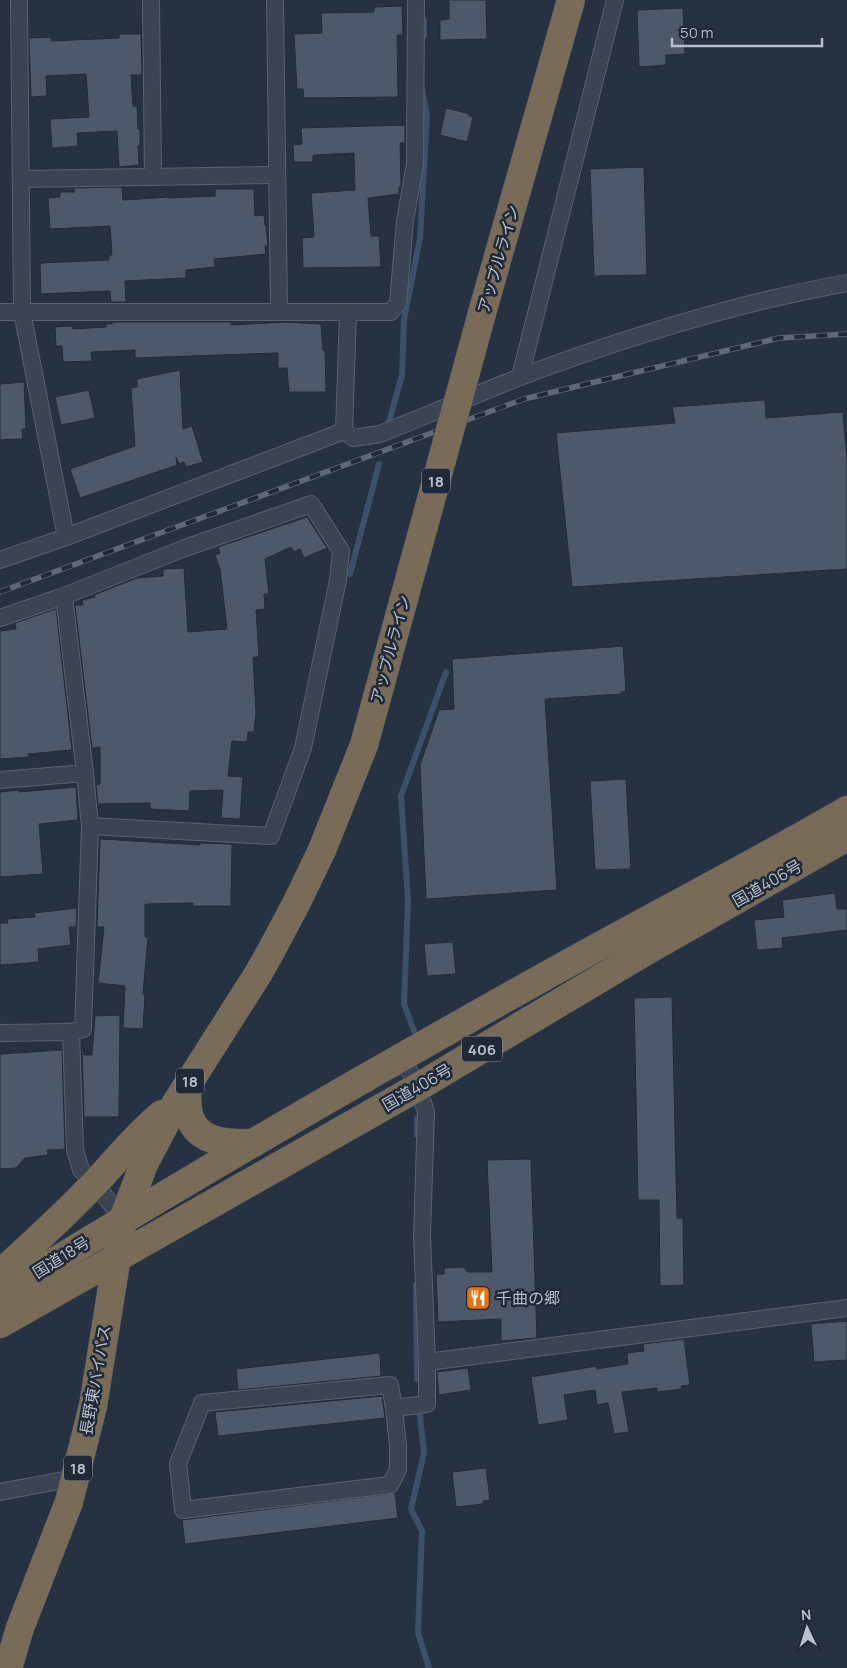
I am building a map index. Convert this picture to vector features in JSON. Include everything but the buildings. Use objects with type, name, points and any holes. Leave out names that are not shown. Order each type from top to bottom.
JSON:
[{"type":"highway","name":"アップルライン","points":[[116,1259],[123,1219],[144,1164],[181,1095],[258,974],[298,902],[322,850],[364,745],[484,306],[571,0]]},
{"type":"highway","name":"国道406号","points":[[123,1219],[533,983],[847,810]]},
{"type":"highway","name":"国道406号","points":[[116,1259],[418,1087],[640,955],[847,837]]},
{"type":"highway","points":[[0,1274],[51,1228],[95,1184],[147,1126],[181,1095],[193,1125],[205,1136],[220,1142],[254,1143]]},
{"type":"highway","name":"国道18号","points":[[0,1295],[123,1219]]},
{"type":"highway","name":"国道18号","points":[[0,1324],[116,1259]]},
{"type":"highway","name":"長野東バイパス","points":[[8,1668],[20,1628],[69,1502],[93,1406],[116,1259]]},
{"type":"street","points":[[19,0],[22,312],[66,537]]},
{"type":"street","points":[[151,0],[153,177]]},
{"type":"street","points":[[275,0],[279,312]]},
{"type":"street","points":[[0,312],[391,312],[398,303],[405,222],[415,164],[416,0]]},
{"type":"street","points":[[520,376],[615,0]]},
{"type":"street","points":[[21,179],[277,175]]},
{"type":"street","points":[[344,431],[353,438],[380,434],[520,376],[578,356],[710,314],[847,282]]},
{"type":"street","points":[[344,431],[348,312]]},
{"type":"street","points":[[0,560],[66,537],[344,431]]},
{"type":"street","points":[[0,618],[64,596],[185,548],[311,504],[340,551],[338,580],[303,748],[271,836],[90,826]]},
{"type":"street","points":[[0,1033],[72,1032],[83,1029],[90,826],[64,596]]},
{"type":"street","points":[[0,780],[85,773]]},
{"type":"street","points":[[72,1032],[75,1150],[81,1170],[95,1184],[123,1219]]},
{"type":"street","points":[[394,1408],[427,1404],[422,1236],[426,1112],[418,1087],[402,1058]]},
{"type":"street","points":[[427,1362],[847,1308]]},
{"type":"street","points":[[390,1385],[394,1408],[398,1446],[398,1470],[390,1485],[183,1510],[178,1464],[202,1403],[390,1385]]},
{"type":"street","points":[[0,1492],[75,1478]]},
{"type":"waterway","points":[[424,20],[424,36]]},
{"type":"waterway","points":[[387,429],[402,375],[404,320],[420,238],[427,116],[422,89]]},
{"type":"waterway","points":[[350,574],[379,464]]},
{"type":"waterway","points":[[414,1031],[404,1004],[408,901],[401,796],[446,672]]},
{"type":"waterway","points":[[417,1118],[417,1135]]},
{"type":"waterway","points":[[416,1285],[417,1379]]},
{"type":"waterway","points":[[420,1416],[424,1453],[411,1509],[422,1531],[418,1633],[429,1668]]},
{"type":"railway","points":[[0,592],[524,399],[779,338],[847,334]]},
{"type":"place","name":"千曲の郷","points":[[478,1298]]}]
